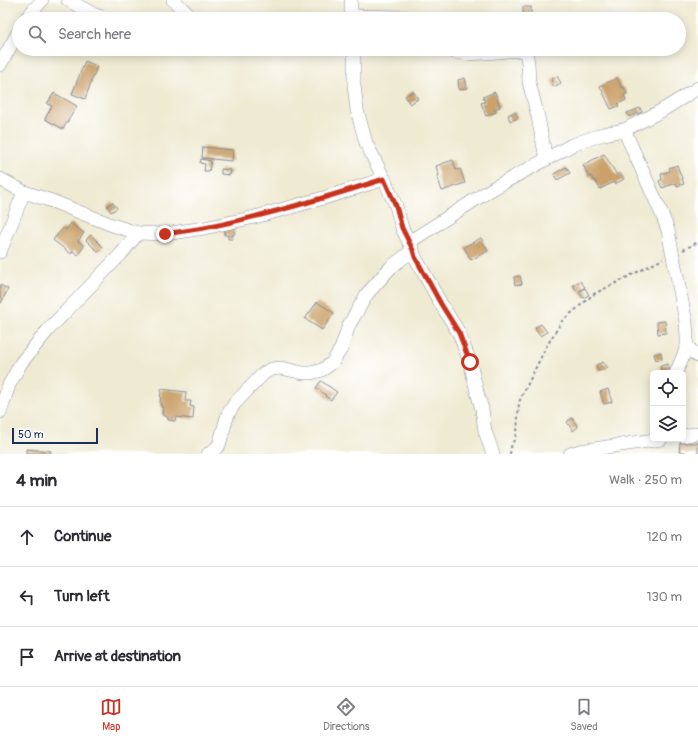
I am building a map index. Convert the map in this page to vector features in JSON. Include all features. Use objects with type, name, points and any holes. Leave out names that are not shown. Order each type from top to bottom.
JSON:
[{"type":"street","points":[[32,12],[42,0]]},
{"type":"street","points":[[68,0],[90,12]]},
{"type":"street","points":[[173,0],[186,12]]},
{"type":"street","points":[[351,0],[351,12]]},
{"type":"street","points":[[0,64],[12,43]]},
{"type":"street","points":[[354,56],[354,85],[366,143],[396,206],[402,228],[415,257],[459,333],[470,362],[482,409],[485,431],[493,454]]},
{"type":"street","points":[[527,56],[529,82],[538,117],[546,159]]},
{"type":"street","points":[[208,454],[212,452],[219,444],[228,414],[235,403],[264,373],[272,369],[281,368],[303,373],[311,373],[322,370],[332,363],[341,349],[349,326],[367,294],[411,246],[492,189],[546,159],[572,145],[603,134],[624,130],[661,111],[698,88]]},
{"type":"street","points":[[624,130],[668,230],[686,322],[687,348],[677,370]]},
{"type":"street","points":[[0,179],[24,192],[52,200],[84,214],[138,233],[165,234],[204,228],[256,217],[327,198],[384,179]]},
{"type":"street","points":[[0,252],[24,192]]},
{"type":"street","points":[[0,412],[9,386],[21,363],[48,330],[117,259],[138,233]]},
{"type":"street","points":[[687,348],[698,356]]},
{"type":"street","points":[[686,435],[698,433]]},
{"type":"street","points":[[570,454],[580,451],[650,441]]},
{"type":"path","points":[[510,454],[510,447],[517,433],[519,402],[546,346],[562,321],[594,294],[698,242]]},
{"type":"building","points":[[523,7],[531,7],[531,12],[523,12]]},
{"type":"building","points":[[85,61],[97,66],[85,99],[72,94]]},
{"type":"building","points":[[557,76],[561,83],[554,87],[551,80]]},
{"type":"building","points":[[465,78],[467,88],[459,90],[458,80]]},
{"type":"building","points":[[617,78],[627,94],[624,95],[626,100],[618,104],[619,106],[611,109],[600,86]]},
{"type":"building","points":[[413,91],[418,99],[410,104],[405,96]]},
{"type":"building","points":[[495,92],[500,107],[494,109],[496,112],[486,116],[481,103],[485,102],[483,97]]},
{"type":"building","points":[[54,93],[77,106],[63,129],[45,119],[52,106],[47,104]]},
{"type":"building","points":[[640,108],[642,112],[629,117],[627,113]]},
{"type":"building","points":[[515,112],[518,118],[510,121],[508,115]]},
{"type":"building","points":[[203,147],[233,150],[232,161],[202,158]]},
{"type":"building","points":[[604,154],[617,175],[620,173],[624,179],[600,189],[595,180],[594,181],[591,176],[589,177],[583,165]]},
{"type":"building","points":[[201,159],[211,161],[209,171],[204,171],[205,164],[200,163]]},
{"type":"building","points":[[453,160],[456,170],[460,169],[465,183],[442,191],[437,176],[439,176],[436,166]]},
{"type":"building","points":[[677,165],[684,184],[677,186],[676,183],[662,188],[659,181],[662,179],[661,174],[670,171],[669,168]]},
{"type":"building","points":[[566,167],[570,173],[557,180],[554,174]]},
{"type":"building","points":[[221,169],[231,170],[230,175],[221,174]]},
{"type":"building","points":[[112,202],[117,208],[111,212],[107,206]]},
{"type":"building","points":[[71,223],[84,233],[78,241],[84,246],[78,255],[73,251],[71,254],[53,240],[63,228],[66,230]]},
{"type":"building","points":[[225,225],[235,226],[232,239],[228,239],[228,235],[224,235]]},
{"type":"building","points":[[91,235],[103,247],[98,252],[86,240]]},
{"type":"building","points":[[481,238],[488,251],[471,260],[464,247]]},
{"type":"building","points":[[520,276],[522,284],[515,285],[514,277]]},
{"type":"building","points":[[580,281],[585,287],[578,292],[573,285]]},
{"type":"building","points":[[0,285],[8,289],[1,303],[0,303]]},
{"type":"building","points":[[585,288],[589,295],[583,298],[579,292]]},
{"type":"building","points":[[317,302],[334,313],[322,330],[305,319]]},
{"type":"building","points":[[665,321],[666,333],[658,334],[657,322]]},
{"type":"building","points":[[541,324],[547,332],[540,336],[535,328]]},
{"type":"building","points":[[661,352],[662,359],[656,360],[654,354]]},
{"type":"building","points":[[603,362],[608,368],[598,371],[596,365]]},
{"type":"building","points":[[668,364],[669,370],[661,370],[660,366]]},
{"type":"building","points":[[321,381],[337,392],[331,400],[316,388]]},
{"type":"building","points":[[161,389],[186,392],[185,401],[191,401],[190,406],[194,407],[193,419],[176,417],[175,421],[168,420],[168,417],[162,415],[163,407],[161,407],[160,404]]},
{"type":"building","points":[[608,389],[612,402],[604,404],[600,392]]},
{"type":"building","points":[[572,418],[578,427],[573,431],[567,422]]},
{"type":"building","points":[[680,443],[698,443],[698,454],[685,454],[685,452],[679,452]]},
{"type":"building","points":[[26,449],[51,451],[50,454],[26,454]]},
{"type":"route","points":[[165,234],[204,228],[256,217],[327,198],[384,179],[396,206],[402,228],[415,257],[459,333],[470,362]]}]
